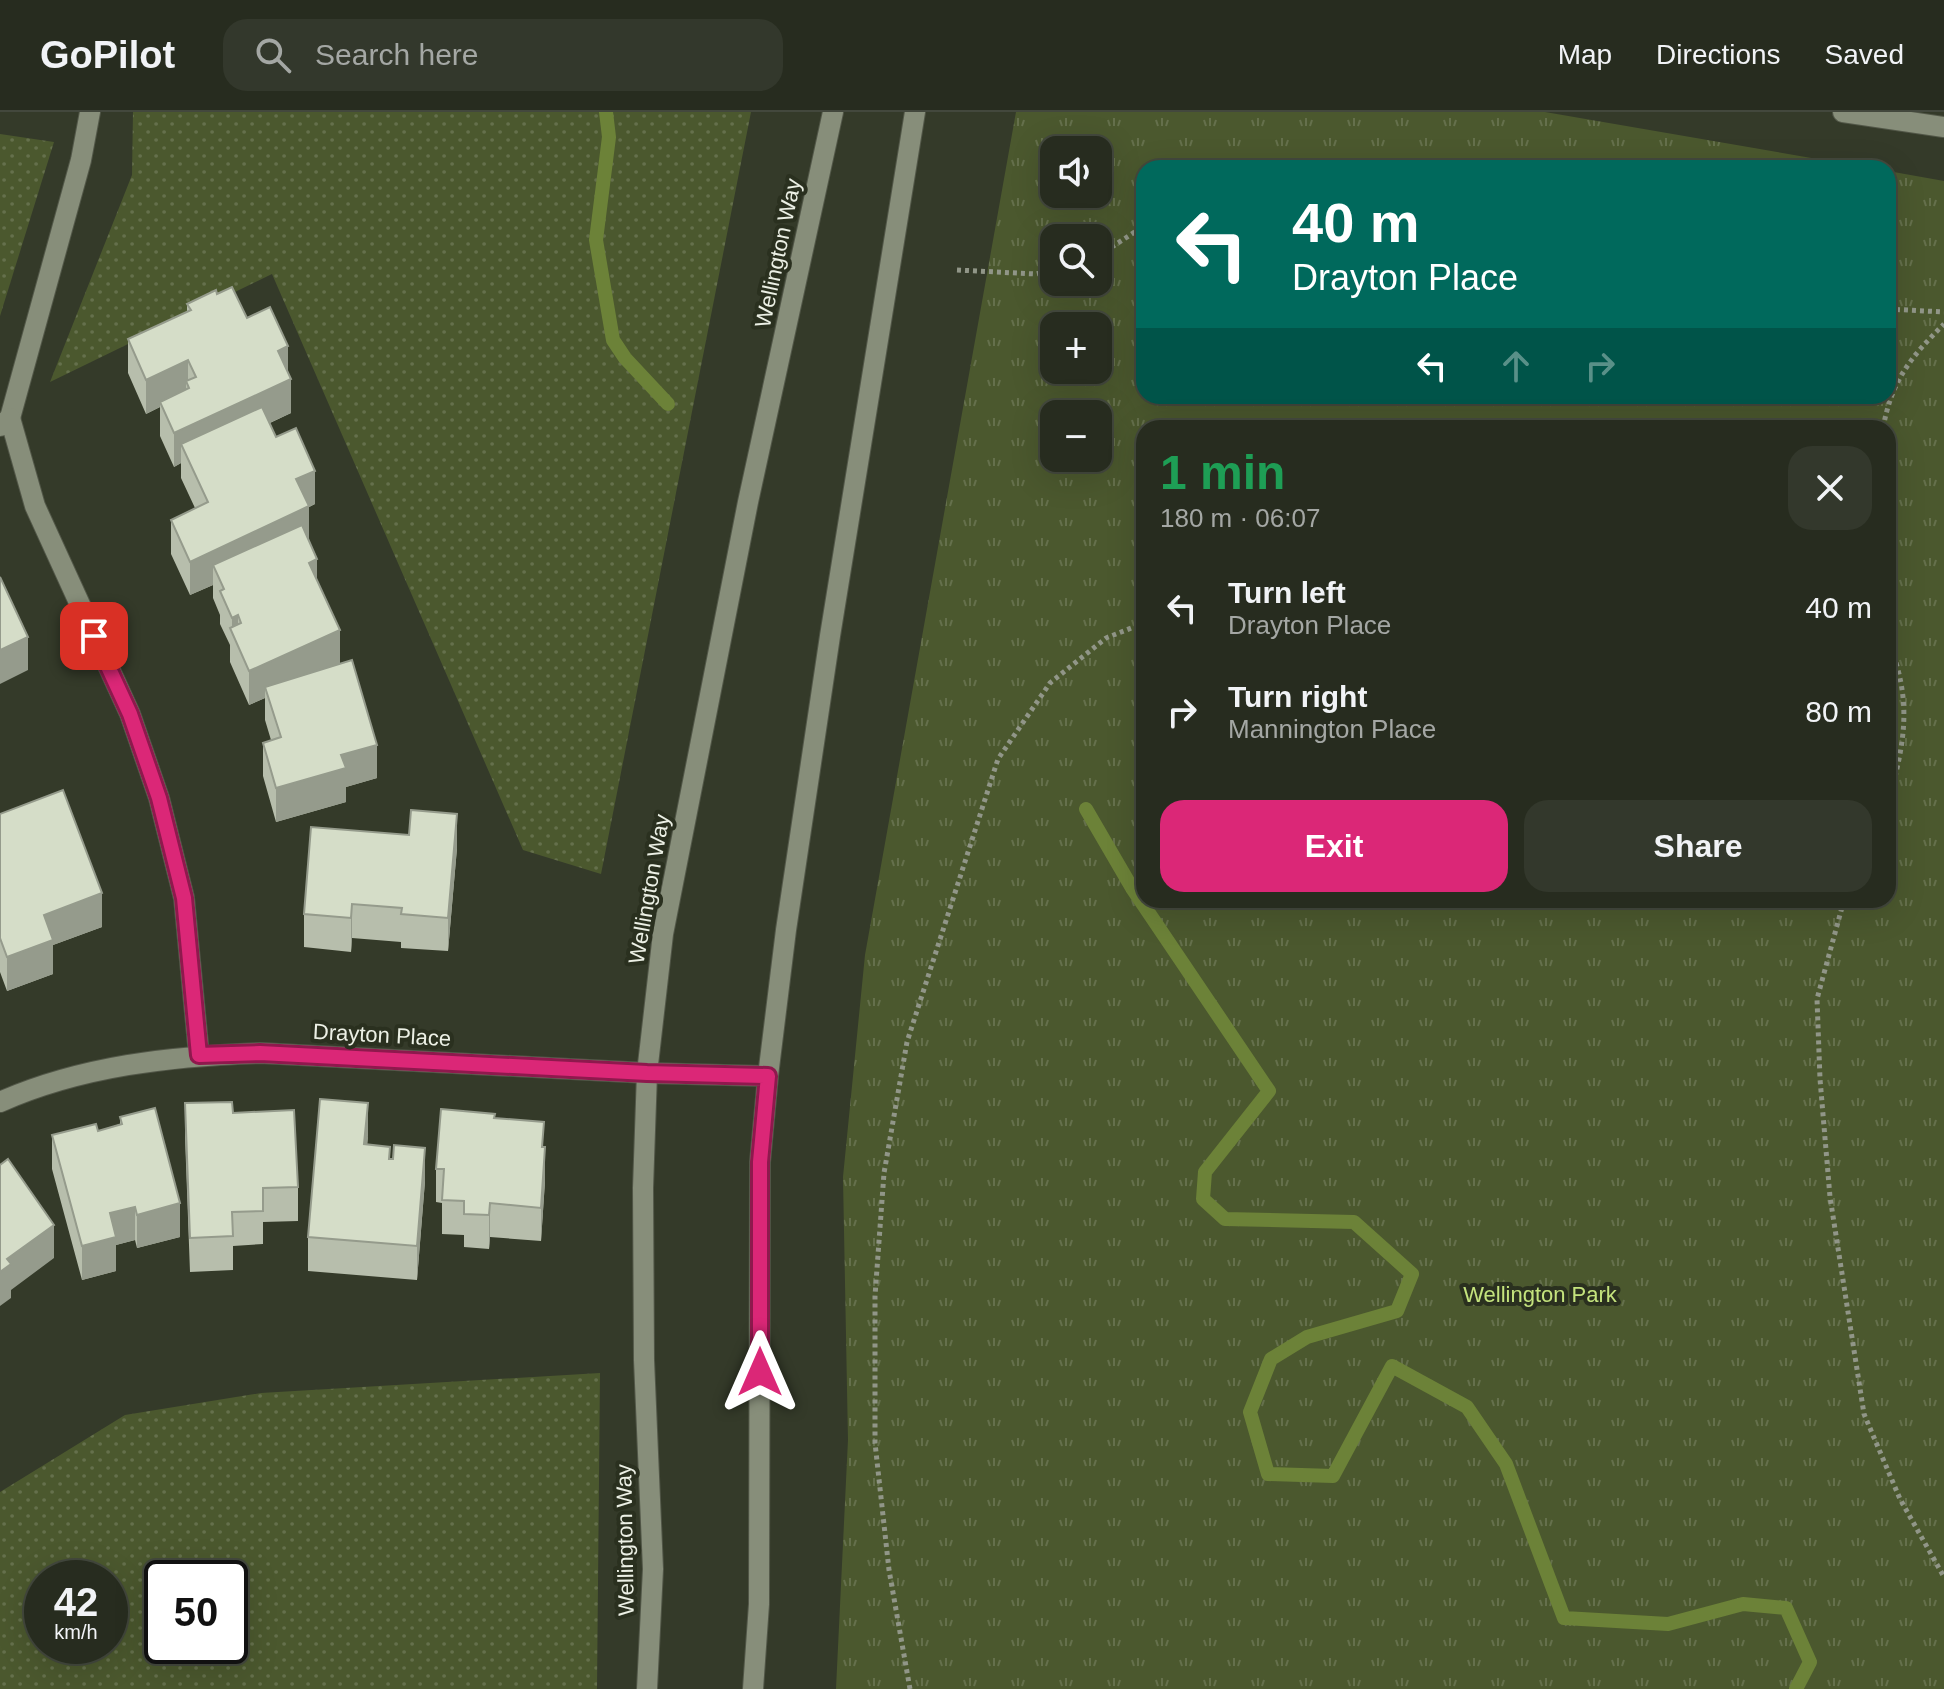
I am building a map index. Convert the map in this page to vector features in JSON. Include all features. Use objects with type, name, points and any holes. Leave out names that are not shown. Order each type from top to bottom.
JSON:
[{"type":"main road","points":[[90,112],[81,160],[5,422],[35,506],[130,714],[159,798],[184,898],[199,1055]]},
{"type":"main road","name":"Wellington Way","points":[[647,1689],[653,1569],[644,1360],[643,1188],[647,1073],[666,919],[748,502],[833,112]]},
{"type":"main road","points":[[753,1689],[759,1588],[760,1162],[768,1076],[827,652],[915,112]]},
{"type":"main road","points":[[1843,112],[1944,127]]},
{"type":"main road","name":"Drayton Place","points":[[0,1102],[99,1070],[199,1055],[260,1053],[647,1073],[768,1076]]},
{"type":"path","points":[[1112,247],[1136,231]]},
{"type":"path","points":[[957,270],[1040,273]]},
{"type":"path","points":[[1896,309],[1944,312]]},
{"type":"path","points":[[1896,382],[1904,367],[1944,324]]},
{"type":"path","points":[[910,1689],[889,1570],[875,1443],[875,1311],[884,1173],[907,1042],[998,759],[1050,683],[1106,638],[1136,626]]},
{"type":"path","points":[[1896,659],[1905,712],[1896,773]]},
{"type":"path","points":[[1842,908],[1817,999],[1820,1079],[1834,1229],[1864,1414],[1900,1499],[1944,1577]]},
{"type":"green space","points":[[133,112],[751,112],[601,874],[523,850],[272,274],[50,382],[132,175]]},
{"type":"green space","name":"Wellington Park","points":[[1016,112],[1545,112],[1823,160],[1136,160],[1136,404],[1896,404],[1896,172],[1944,181],[1944,1689],[836,1689],[848,1440],[843,1177],[865,955]]},
{"type":"green space","points":[[0,134],[54,142],[0,316]]},
{"type":"green space","points":[[600,1373],[597,1689],[0,1689],[0,1492],[125,1415],[261,1393]]},
{"type":"building","points":[[232,287],[247,318],[270,307],[288,346],[278,351],[291,379],[174,433],[160,402],[189,388],[186,381],[196,377],[188,360],[146,380],[128,339],[191,310],[187,304],[216,290],[217,294]]},
{"type":"building","points":[[262,407],[276,437],[296,428],[315,471],[296,479],[309,506],[190,562],[171,520],[208,502],[181,444]]},
{"type":"building","points":[[302,525],[317,559],[309,563],[340,630],[249,671],[230,628],[241,623],[238,615],[232,618],[213,565]]},
{"type":"building","points":[[0,577],[28,637],[0,650]]},
{"type":"building","points":[[352,660],[377,745],[341,755],[346,768],[276,788],[263,743],[281,737],[265,687]]},
{"type":"building","points":[[63,790],[102,893],[44,915],[53,940],[7,957],[0,938],[0,814]]},
{"type":"building","points":[[411,810],[457,814],[448,918],[401,914],[402,908],[352,904],[351,918],[304,914],[311,827],[409,835]]},
{"type":"building","points":[[320,1099],[368,1103],[364,1144],[390,1147],[389,1159],[393,1159],[394,1145],[425,1148],[417,1246],[308,1237]]},
{"type":"building","points":[[232,1102],[233,1113],[294,1110],[298,1187],[263,1188],[263,1211],[232,1212],[233,1236],[190,1238],[185,1103]]},
{"type":"building","points":[[155,1108],[180,1203],[137,1215],[135,1207],[110,1213],[116,1237],[82,1246],[52,1135],[96,1124],[98,1131],[122,1124],[120,1117]]},
{"type":"building","points":[[441,1109],[544,1122],[541,1208],[490,1203],[489,1215],[464,1214],[464,1201],[442,1200],[444,1169],[436,1169]]},
{"type":"building","points":[[8,1159],[54,1225],[7,1259],[11,1264],[0,1272],[0,1165]]},
{"type":"waterway","points":[[606,112],[609,137],[596,240],[613,340],[625,358],[668,404]]},
{"type":"waterway","points":[[1086,809],[1136,894]]},
{"type":"waterway","points":[[1145,908],[1269,1091],[1205,1172],[1203,1199],[1225,1219],[1354,1222],[1412,1274],[1397,1311],[1307,1337],[1271,1359],[1250,1412],[1268,1474],[1333,1476],[1392,1366],[1467,1407],[1506,1464],[1564,1618],[1668,1624],[1743,1604],[1786,1608],[1810,1662],[1796,1689]]},
{"type":"route","points":[[94,636],[130,714],[159,798],[184,898],[199,1055],[260,1053],[647,1073],[768,1076],[760,1162],[760,1372]]}]
